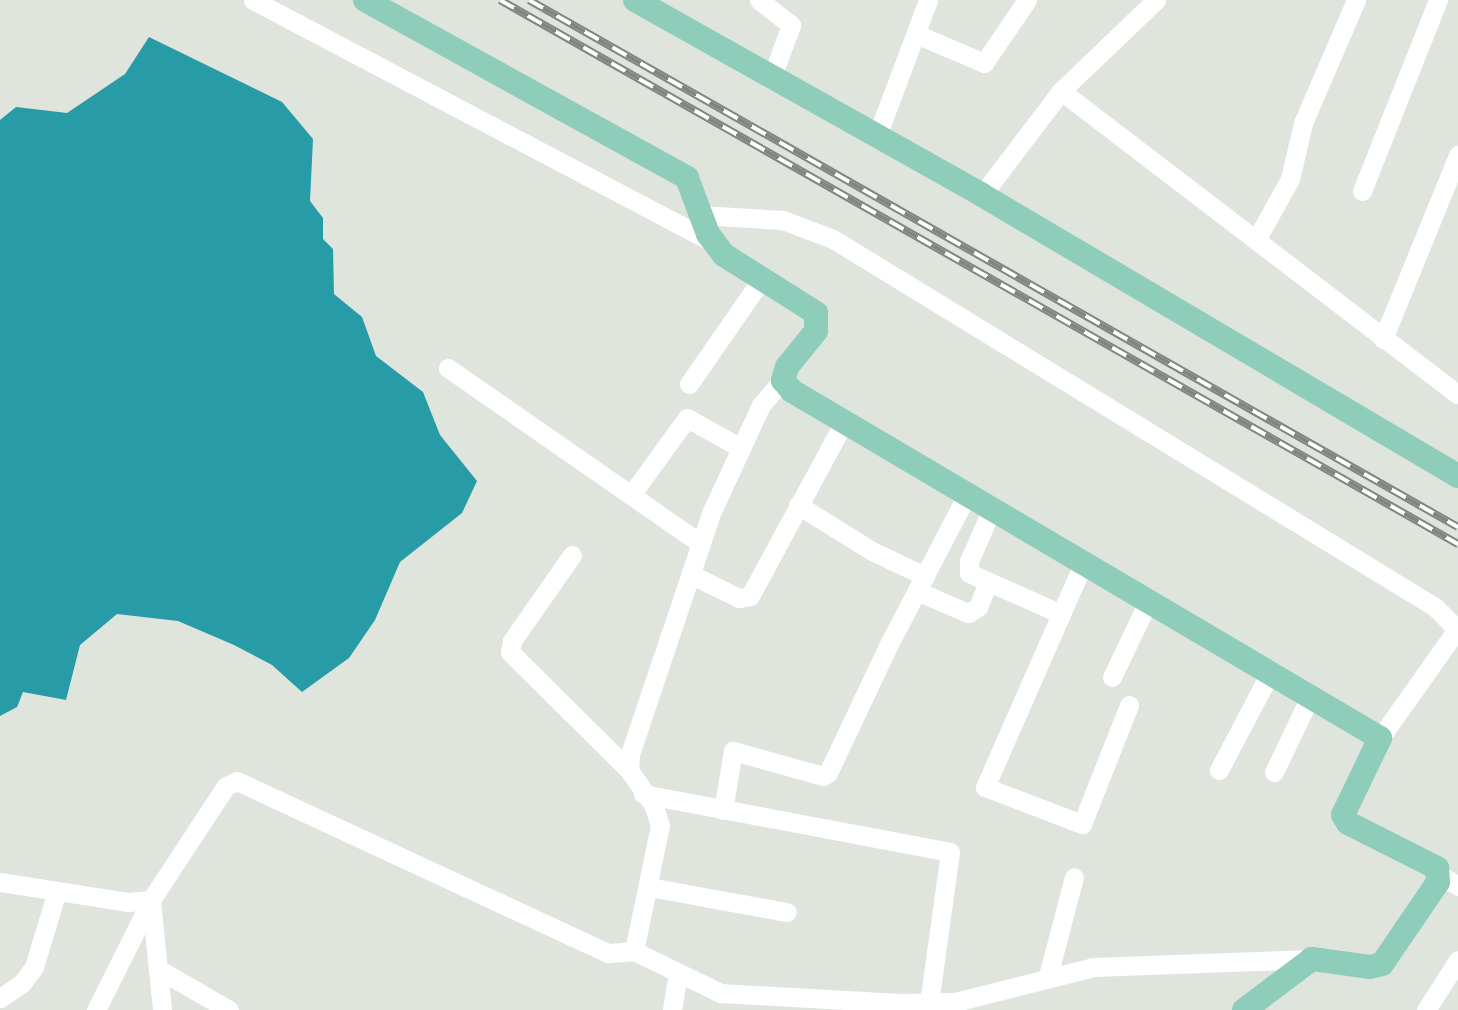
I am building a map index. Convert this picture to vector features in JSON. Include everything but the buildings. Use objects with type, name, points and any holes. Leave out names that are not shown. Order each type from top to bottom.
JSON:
[{"type":"main road","points":[[365,0],[687,178],[700,215],[714,243],[724,255],[808,305],[818,321],[783,380],[844,422],[967,497],[1380,738],[1343,815],[1348,823],[1437,868],[1449,881],[1382,964],[1370,967],[1312,959],[1244,1010]]},
{"type":"main road","points":[[635,0],[982,195],[1458,476]]},
{"type":"street","points":[[253,0],[714,243]]},
{"type":"street","points":[[759,0],[791,25],[772,77]]},
{"type":"street","points":[[877,136],[928,0]]},
{"type":"street","points":[[916,34],[984,63],[1027,0]]},
{"type":"street","points":[[982,195],[1061,91],[1156,0]]},
{"type":"street","points":[[1256,240],[1290,179],[1303,123],[1356,0]]},
{"type":"street","points":[[1362,191],[1438,0]]},
{"type":"street","points":[[1061,91],[1458,394]]},
{"type":"street","points":[[1383,339],[1458,155]]},
{"type":"street","points":[[700,215],[783,220],[833,239],[1434,607],[1458,628],[1380,738]]},
{"type":"street","points":[[689,384],[763,277]]},
{"type":"street","points":[[448,368],[701,544]]},
{"type":"street","points":[[629,771],[630,754],[701,544],[761,405],[783,380]]},
{"type":"street","points":[[631,495],[687,418],[741,448]]},
{"type":"street","points":[[690,574],[739,598],[748,598],[844,422]]},
{"type":"street","points":[[723,810],[733,751],[826,775],[967,497]]},
{"type":"street","points":[[798,505],[968,613],[978,607],[988,582]]},
{"type":"street","points":[[991,511],[968,570],[988,582],[1060,614]]},
{"type":"street","points":[[572,555],[512,640],[510,652],[629,771],[654,806],[660,826],[634,951]]},
{"type":"street","points":[[1083,564],[986,782],[987,791],[1082,824],[1129,705]]},
{"type":"street","points":[[1112,677],[1148,602]]},
{"type":"street","points":[[1219,771],[1270,673]]},
{"type":"street","points":[[1274,772],[1310,697]]},
{"type":"street","points":[[96,1010],[151,900],[226,786],[237,781],[608,953],[634,951],[731,995],[900,1007],[979,998],[1048,976],[1093,967],[1312,959]]},
{"type":"street","points":[[643,794],[950,852],[929,1003]]},
{"type":"street","points":[[1048,976],[1074,877]]},
{"type":"street","points":[[0,882],[128,902],[151,900]]},
{"type":"street","points":[[649,887],[787,912]]},
{"type":"street","points":[[0,998],[23,983],[34,967],[57,891]]},
{"type":"street","points":[[151,900],[162,1010]]},
{"type":"street","points":[[1426,1010],[1458,960]]},
{"type":"street","points":[[158,969],[229,1010]]},
{"type":"street","points":[[672,1010],[678,972]]},
{"type":"water","points":[[149,37],[282,102],[313,139],[310,201],[323,218],[323,239],[333,249],[334,294],[362,317],[376,356],[423,392],[440,435],[477,481],[462,513],[400,562],[375,620],[349,658],[302,692],[272,665],[178,621],[117,614],[80,645],[66,700],[23,692],[17,707],[0,716],[0,120],[16,107],[67,113],[125,74]]},
{"type":"railway","points":[[500,0],[1458,544]]},
{"type":"railway","points":[[529,0],[1458,527]]}]
